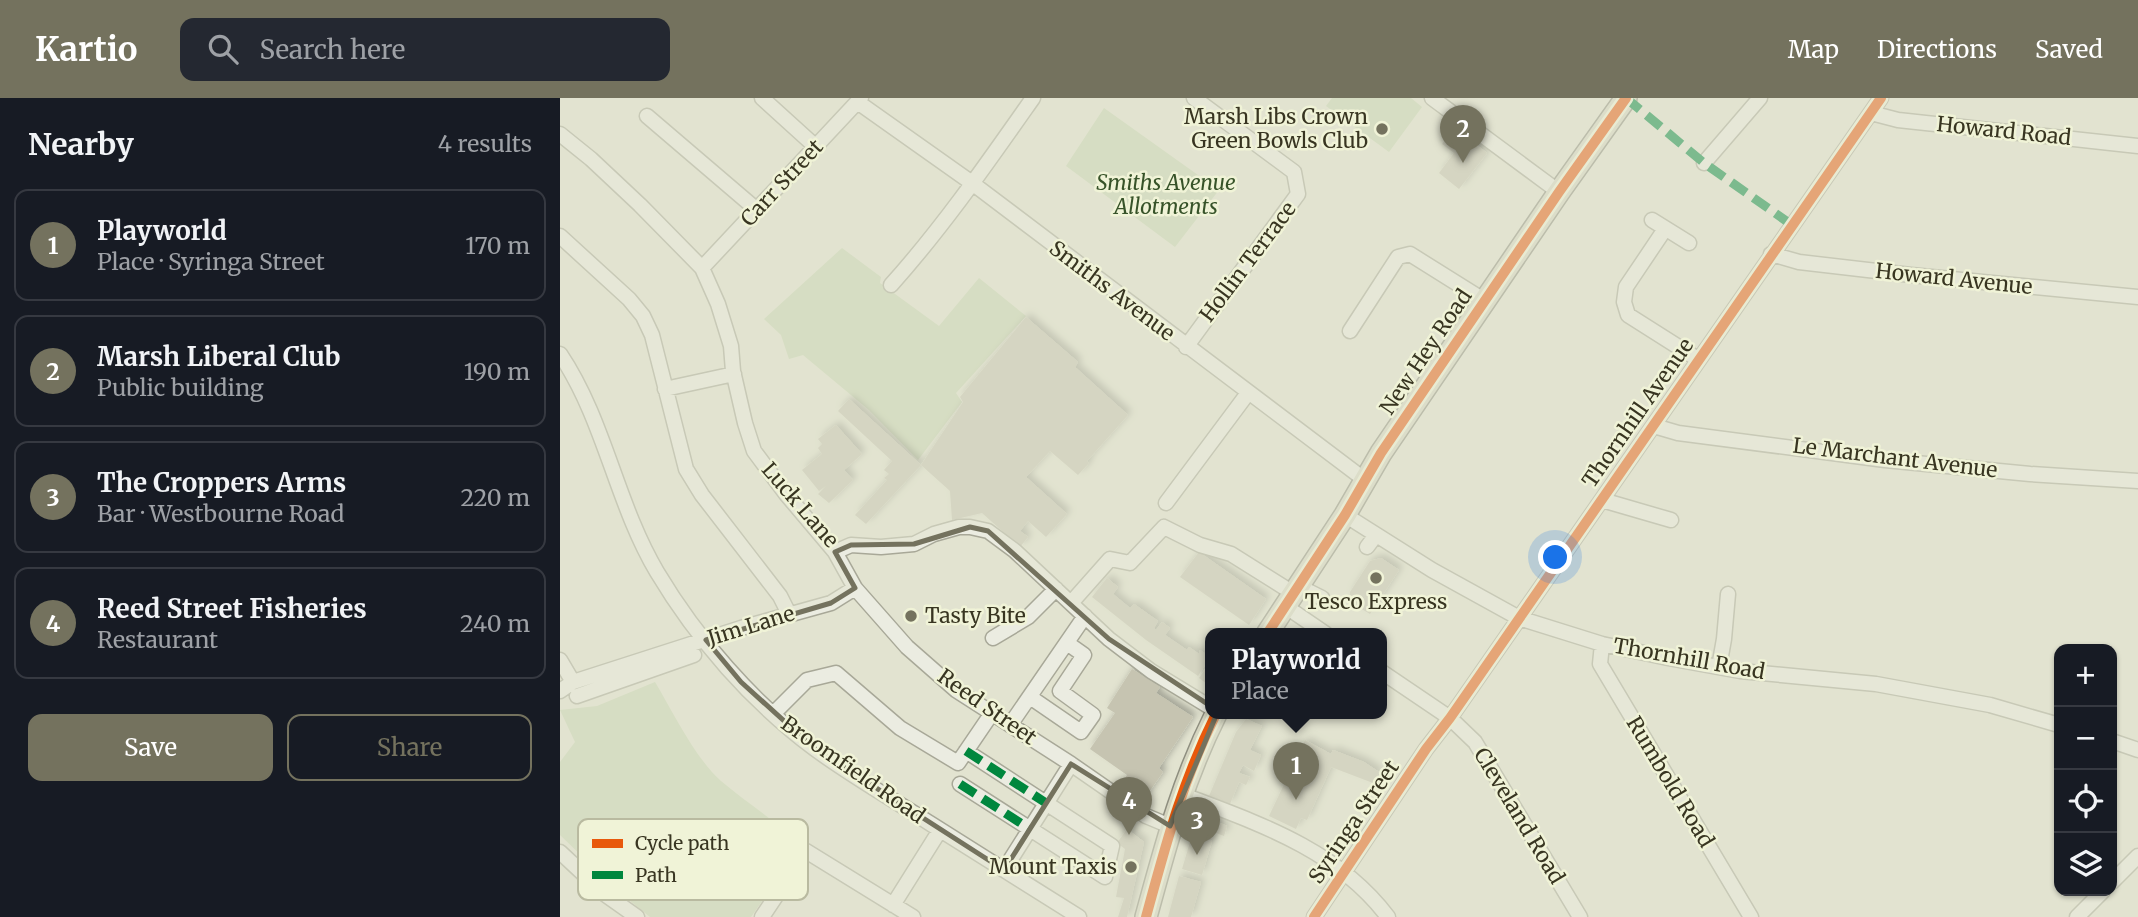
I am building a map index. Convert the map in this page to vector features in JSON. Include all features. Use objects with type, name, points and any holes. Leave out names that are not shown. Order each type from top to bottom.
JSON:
[{"type":"highway","name":"New Hey Road","points":[[1272,628],[1381,453],[1626,98]]},
{"type":"highway","points":[[1146,917],[1170,826],[1214,719]]},
{"type":"street","points":[[762,98],[816,146]]},
{"type":"street","points":[[891,285],[914,260],[972,184],[1033,98]]},
{"type":"street","name":"Hollin Terrace","points":[[1185,346],[1298,194],[1294,172],[1194,98]]},
{"type":"street","points":[[1432,98],[1559,192]]},
{"type":"street","points":[[1704,163],[1759,98]]},
{"type":"street","name":"Thornhill Avenue","points":[[1426,749],[1881,98]]},
{"type":"street","name":"Carr Street","points":[[702,268],[860,100]]},
{"type":"street","name":"Smiths Avenue","points":[[860,100],[1365,481]]},
{"type":"street","name":"Howard Road","points":[[1871,113],[1898,120],[2138,146]]},
{"type":"street","points":[[647,116],[757,210]]},
{"type":"street","name":"Luck Lane","points":[[560,134],[630,196],[702,268],[718,304],[730,346],[745,423],[754,451],[835,552],[851,545],[881,547],[914,544],[934,534],[959,527],[988,531],[1045,573],[1056,589],[1109,639],[1151,671],[1205,704]]},
{"type":"street","points":[[1652,220],[1689,243]]},
{"type":"street","points":[[1665,229],[1626,287],[1624,302],[1628,316],[1699,360]]},
{"type":"street","points":[[560,236],[629,299],[643,316],[652,335],[686,469],[702,495],[780,596],[789,614]]},
{"type":"street","points":[[1350,331],[1398,257],[1410,254],[1485,301]]},
{"type":"street","name":"Howard Avenue","points":[[1771,254],[1799,262],[2138,297]]},
{"type":"street","name":"Broomfield Road","points":[[560,354],[576,379],[605,447],[631,520],[656,569],[680,608],[741,682],[773,714],[824,755],[1079,917]]},
{"type":"street","points":[[665,388],[734,374]]},
{"type":"street","points":[[1166,503],[1248,393]]},
{"type":"street","name":"Le Marchant Avenue","points":[[1654,426],[1678,433],[1885,460],[2138,481]]},
{"type":"street","points":[[1602,500],[1671,520]]},
{"type":"street","name":"Thornhill Road","points":[[1345,514],[1432,570],[1519,618],[1602,644],[1719,667],[1876,684],[1990,705],[2054,724]]},
{"type":"street","points":[[1071,603],[1110,559],[1130,564],[1164,527],[1200,545],[1231,554],[1292,595],[1321,628]]},
{"type":"street","points":[[1367,547],[1376,535]]},
{"type":"street","name":"Reed Street","points":[[835,552],[855,588],[907,647],[956,690],[1146,816],[1170,826]]},
{"type":"street","name":"Jim Lane","points":[[560,691],[575,689],[741,628],[831,603],[855,588]]},
{"type":"street","points":[[993,638],[1028,617],[1056,589]]},
{"type":"street","points":[[1719,667],[1728,594]]},
{"type":"street","points":[[1292,595],[1322,598]]},
{"type":"street","points":[[1010,725],[1085,616]]},
{"type":"street","points":[[1048,709],[1084,655],[1067,643]]},
{"type":"street","name":"Rumbold Road","points":[[1602,644],[1600,664],[1751,917]]},
{"type":"street","name":"Jim Lane","points":[[645,664],[694,655]]},
{"type":"street","points":[[560,660],[575,689]]},
{"type":"street","points":[[773,714],[807,680],[836,673],[900,728],[962,757],[1046,803],[1112,846],[1105,877],[960,784]]},
{"type":"street","name":"Cleveland Road","points":[[1387,675],[1450,718],[1475,742],[1580,917]]},
{"type":"street","points":[[1030,697],[1081,732],[1093,715],[1060,691]]},
{"type":"street","points":[[962,757],[992,713]]},
{"type":"street","points":[[2117,743],[2138,750]]},
{"type":"street","name":"Syringa Street","points":[[1314,917],[1426,749]]},
{"type":"street","points":[[1004,870],[1071,764]]},
{"type":"street","points":[[1181,794],[1272,829],[1317,853],[1344,871],[1374,899],[1388,917]]},
{"type":"street","points":[[893,905],[940,830]]},
{"type":"street","points":[[560,852],[578,869]]},
{"type":"street","points":[[808,852],[913,917]]},
{"type":"street","points":[[2117,877],[2138,856]]},
{"type":"street","points":[[2077,917],[2098,896]]},
{"type":"street","points":[[613,900],[637,917]]},
{"type":"street","points":[[762,917],[773,900]]},
{"type":"highlighted area","points":[[970,527],[988,531],[1109,639],[1218,711],[1170,826],[1071,764],[1004,870],[814,748],[741,682],[706,640],[831,603],[855,588],[835,552],[851,545],[914,544]]},
{"type":"green space","name":"Marsh Libs Crown Green Bowls Club","points":[[1332,98],[1411,98],[1422,107],[1389,152],[1326,106]]},
{"type":"green space","name":"Smiths Avenue Allotments","points":[[1104,108],[1219,190],[1175,247],[1066,166]]},
{"type":"green space","points":[[842,248],[881,277],[880,283],[939,326],[979,278],[1026,316],[956,393],[962,402],[918,460],[869,410],[803,355],[789,359],[781,335],[764,319]]},
{"type":"green space","points":[[655,682],[685,734],[711,771],[770,819],[578,819],[578,852],[560,835],[560,762],[575,742],[560,710],[597,706]]},
{"type":"green space","points":[[629,900],[763,900],[751,917],[650,917]]},
{"type":"building","points":[[1455,128],[1487,153],[1459,189],[1439,173],[1454,153],[1442,144]]},
{"type":"building","points":[[1026,317],[1078,362],[1075,367],[1128,415],[1078,475],[1050,451],[1026,477],[1067,514],[1046,537],[1028,521],[1020,531],[1028,537],[1020,547],[982,513],[952,520],[950,491],[921,465],[963,402],[960,397]]},
{"type":"building","points":[[849,399],[921,465],[866,524],[855,515],[887,480],[884,478],[889,474],[884,470],[892,461],[838,411]]},
{"type":"building","points":[[836,425],[862,454],[844,470],[853,480],[829,503],[818,494],[827,485],[819,491],[802,470],[822,454],[818,448],[822,444],[818,439]]},
{"type":"building","points":[[1199,552],[1266,599],[1249,625],[1180,577]]},
{"type":"building","name":"Tesco Express","points":[[1381,558],[1399,570],[1370,614],[1350,602],[1350,592],[1370,561]]},
{"type":"building","points":[[1107,578],[1118,587],[1113,594],[1130,608],[1134,604],[1158,621],[1154,628],[1156,630],[1162,622],[1170,628],[1165,635],[1187,650],[1189,647],[1199,654],[1200,650],[1205,654],[1205,665],[1198,676],[1146,640],[1092,597]]},
{"type":"building","points":[[1132,669],[1160,687],[1156,693],[1193,717],[1159,768],[1163,772],[1147,795],[1124,780],[1127,775],[1090,749],[1115,713],[1107,708]]},
{"type":"building","points":[[1205,669],[1205,682],[1199,678]]},
{"type":"building","points":[[1246,719],[1262,726],[1250,750],[1261,755],[1254,771],[1243,765],[1239,773],[1250,777],[1246,785],[1239,782],[1230,804],[1209,796],[1236,732]]},
{"type":"building","points":[[1305,740],[1331,754],[1333,750],[1364,762],[1379,772],[1373,783],[1331,767],[1307,820],[1301,818],[1296,829],[1269,816]]},
{"type":"building","points":[[1208,818],[1227,826],[1224,836],[1205,829]]},
{"type":"building","points":[[1127,829],[1144,842],[1127,917],[1118,917],[1124,898],[1116,897],[1125,849],[1117,843]]},
{"type":"building","points":[[1192,835],[1212,841],[1202,875],[1182,869]]},
{"type":"building","points":[[1179,876],[1201,882],[1191,917],[1168,917]]},
{"type":"marked path","points":[[1626,98],[1704,163],[1792,225]]},
{"type":"marked path","points":[[966,751],[1046,803]]},
{"type":"marked path","points":[[960,784],[1030,829]]},
{"type":"cycle path","points":[[1271,628],[1345,515],[1381,453],[1626,98]]},
{"type":"cycle path","points":[[1314,917],[1426,749],[1881,98]]},
{"type":"cycle path","points":[[1146,917],[1184,789],[1214,719]]},
{"type":"place","name":"Marsh Libs Crown Green Bowls Club","points":[[1382,129]]},
{"type":"place","name":"Marsh Liberal Club","points":[[1463,163]]},
{"type":"place","name":"Tesco Express","points":[[1376,578]]},
{"type":"place","name":"Tasty Bite","points":[[911,616]]},
{"type":"place","name":"Playworld","points":[[1296,800]]},
{"type":"place","name":"Reed Street Fisheries","points":[[1129,835]]},
{"type":"place","name":"The Croppers Arms","points":[[1197,855]]},
{"type":"place","name":"Mount Taxis","points":[[1131,867]]}]
